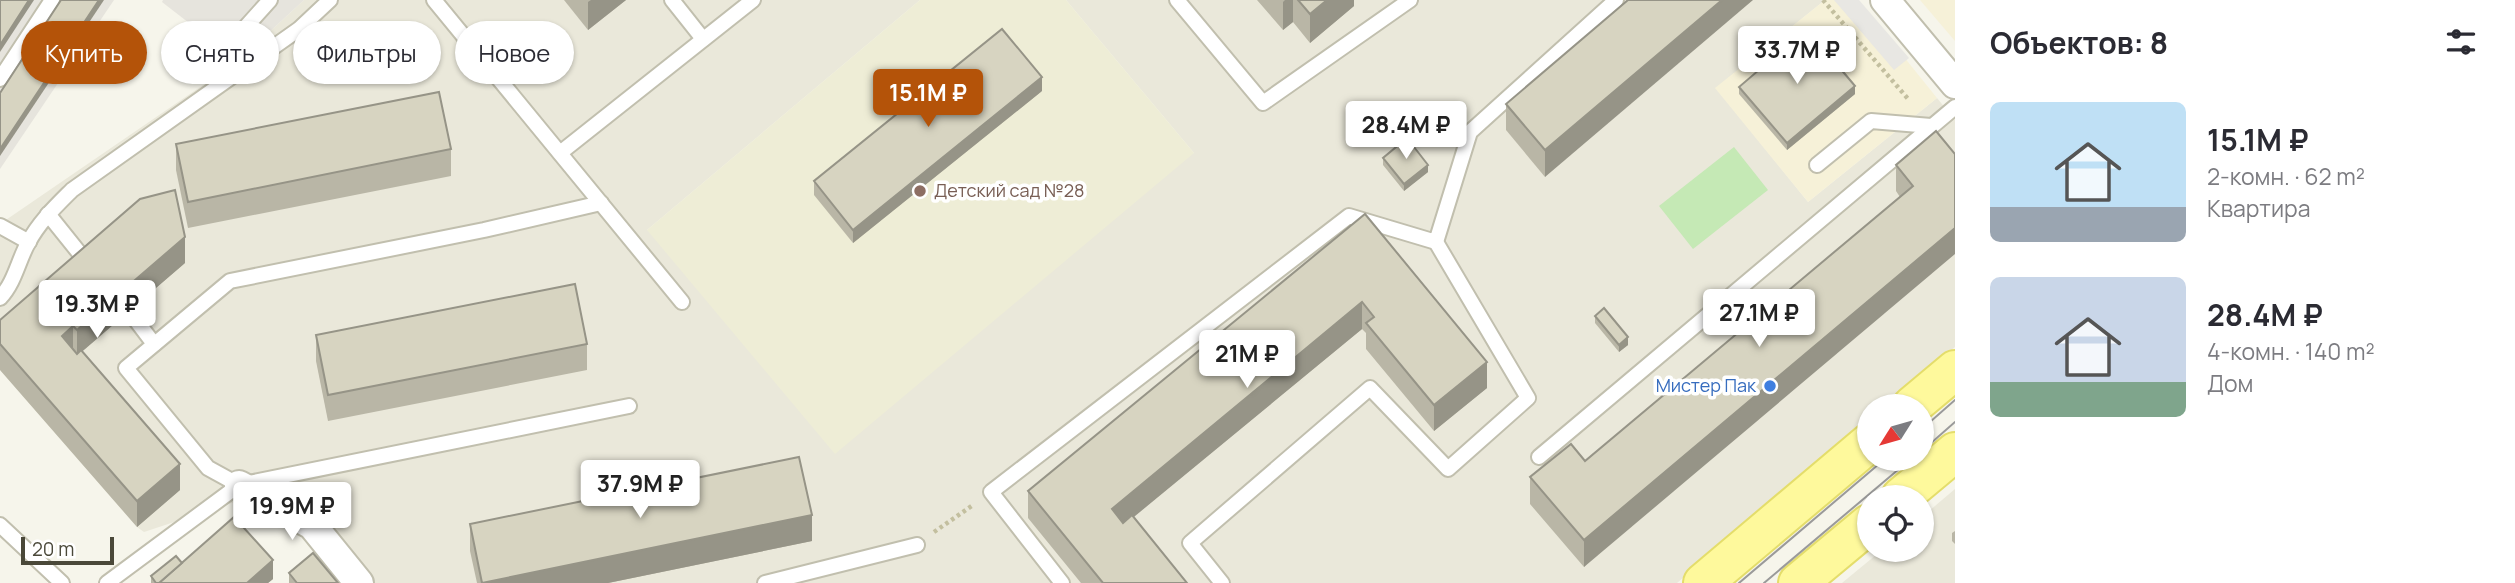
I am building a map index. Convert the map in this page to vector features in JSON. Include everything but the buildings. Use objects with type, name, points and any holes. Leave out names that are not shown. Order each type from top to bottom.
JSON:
[{"type":"main road","points":[[1926,394],[1955,370]]},
{"type":"main road","points":[[1915,485],[1955,452]]},
{"type":"main road","points":[[1703,583],[1857,453]]},
{"type":"main road","points":[[1798,583],[1857,534]]},
{"type":"street","points":[[1888,1],[1955,84]]},
{"type":"street","points":[[239,485],[312,525],[359,583]]},
{"type":"lane","points":[[0,79],[52,0]]},
{"type":"lane","points":[[251,21],[270,0]]},
{"type":"lane","points":[[0,298],[9,289],[29,242],[48,214],[72,190],[299,29],[330,0]]},
{"type":"lane","points":[[434,0],[682,302]]},
{"type":"lane","points":[[672,0],[703,39]]},
{"type":"lane","points":[[560,153],[753,0]]},
{"type":"lane","points":[[1177,0],[1263,103],[1410,0]]},
{"type":"lane","points":[[1436,242],[1469,132],[1616,0]]},
{"type":"lane","points":[[1539,457],[1955,107]]},
{"type":"lane","points":[[1817,165],[1871,121],[1931,126]]},
{"type":"lane","points":[[239,485],[208,468],[126,368],[230,281],[484,230],[601,203]]},
{"type":"lane","points":[[48,214],[91,267]]},
{"type":"lane","points":[[1062,583],[991,492],[1349,216],[1436,242],[1528,398],[1448,469],[1370,388],[1191,543],[1222,583]]},
{"type":"lane","points":[[0,226],[29,242]]},
{"type":"lane","points":[[129,311],[154,344]]},
{"type":"lane","points":[[107,583],[239,485],[629,406]]},
{"type":"lane","points":[[0,525],[62,583]]},
{"type":"lane","points":[[765,583],[917,545]]},
{"type":"path","points":[[1823,0],[1931,126]]},
{"type":"path","points":[[917,545],[991,492]]},
{"type":"shaded area","points":[[0,0],[114,0],[100,21],[21,21],[21,84],[57,84],[0,169]]},
{"type":"shaded area","points":[[304,0],[920,0],[647,230],[1194,153],[1066,0],[1825,0],[1716,88],[1808,202],[1937,98],[1955,120],[1955,347],[1899,394],[1857,394],[1857,430],[1677,583],[375,583],[323,519],[277,488],[144,532],[0,370],[0,224],[204,84],[279,84],[279,23]]},
{"type":"shaded area","points":[[304,0],[279,23],[279,21],[186,21],[162,2]]},
{"type":"shaded area","name":"Детский сад №28","points":[[920,0],[1066,0],[1194,153],[835,454],[647,230]]},
{"type":"shaded area","points":[[1825,0],[1858,0],[1937,98],[1808,202],[1715,88]]},
{"type":"shaded area","points":[[1834,0],[1859,0],[1909,58],[1894,70]]},
{"type":"shaded area","points":[[1920,0],[1955,0],[1955,41]]},
{"type":"shaded area","points":[[1955,489],[1955,583],[1842,583],[1867,562],[1934,562],[1934,507]]},
{"type":"green space","points":[[1734,147],[1768,190],[1693,249],[1659,206]]},
{"type":"tram line","points":[[1934,418],[1955,400]]},
{"type":"tram line","points":[[1934,440],[1955,422]]},
{"type":"tram line","points":[[1739,583],[1871,471]]},
{"type":"tram line","points":[[1764,583],[1897,471]]},
{"type":"place","name":"Детский сад №28","points":[[920,191]]},
{"type":"place","name":"Мистер Пак","points":[[1770,386]]}]
